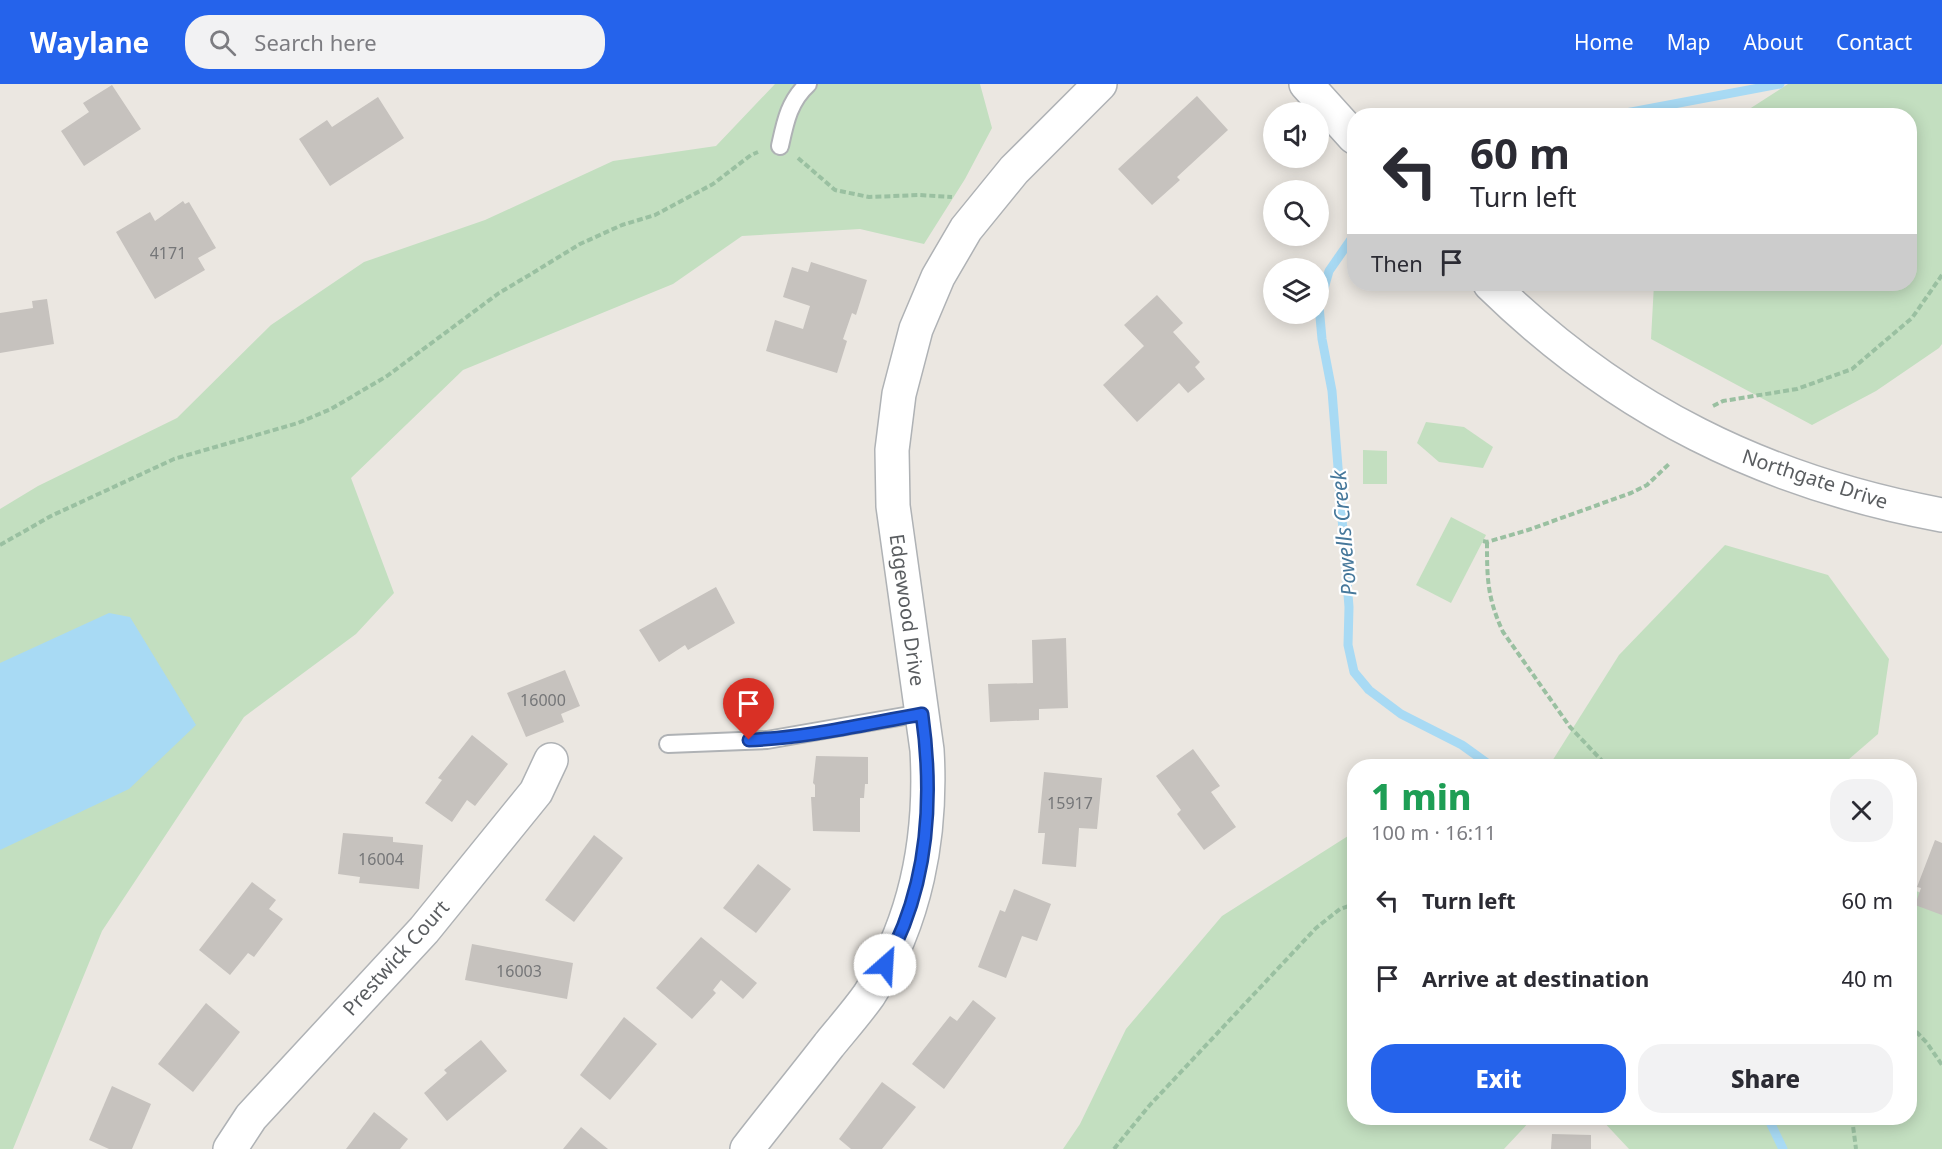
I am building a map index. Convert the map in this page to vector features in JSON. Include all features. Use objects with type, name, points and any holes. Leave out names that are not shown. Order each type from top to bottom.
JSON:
[{"type":"street","name":"Edgewood Drive","points":[[747,1149],[869,995],[894,950],[918,883],[927,832],[929,781],[893,506],[892,450],[898,394],[916,329],[938,277],[966,229],[1014,170],[1100,84]]},
{"type":"street","points":[[1306,84],[1347,129]]},
{"type":"street","name":"Northgate Drive","points":[[1498,291],[1552,340],[1612,385],[1677,424],[1744,458],[1815,484],[1895,506],[1942,514]]},
{"type":"street","name":"Prestwick Court","points":[[230,1149],[251,1117],[424,930],[514,821],[536,792],[551,760]]},
{"type":"lane","points":[[780,147],[787,114],[798,92],[808,84]]},
{"type":"lane","points":[[668,744],[767,740],[922,714]]},
{"type":"path","points":[[0,545],[51,516],[174,459],[298,423],[331,409],[387,376],[499,293],[580,244],[622,225],[655,215],[713,184],[751,154],[780,147],[799,158],[835,190],[869,197],[919,195],[955,197],[983,208]]},
{"type":"path","points":[[1677,424],[1724,401],[1797,389],[1852,369],[1912,318],[1942,275]]},
{"type":"path","points":[[1600,759],[1570,727],[1503,632],[1495,614],[1488,585],[1485,541],[1528,530],[1631,493],[1647,485],[1669,464]]},
{"type":"path","points":[[1114,1149],[1149,1106],[1316,928],[1340,909],[1347,906]]},
{"type":"path","points":[[1917,1031],[1942,1065]]},
{"type":"path","points":[[1853,1125],[1856,1149]]},
{"type":"green space","points":[[775,84],[980,84],[992,128],[965,179],[924,244],[860,229],[742,236],[673,284],[463,370],[351,478],[394,593],[356,634],[244,717],[102,931],[13,1149],[0,1149],[0,509],[38,486],[177,418],[271,325],[364,262],[485,220],[613,161],[716,146]]},
{"type":"green space","points":[[1788,84],[1942,84],[1942,344],[1876,391],[1812,425],[1651,339],[1654,291],[1917,291],[1917,108],[1751,108]]},
{"type":"green space","points":[[1426,422],[1464,427],[1493,447],[1483,468],[1439,462],[1417,443]]},
{"type":"green space","points":[[1363,450],[1387,451],[1387,484],[1363,484]]},
{"type":"green space","points":[[1451,517],[1486,535],[1451,603],[1416,585]]},
{"type":"green space","points":[[1725,545],[1828,575],[1889,659],[1878,734],[1849,759],[1553,759],[1619,655]]},
{"type":"green space","points":[[1347,837],[1347,1125],[1526,1125],[1504,1149],[1063,1149],[1080,1124],[1126,1029],[1222,916]]},
{"type":"green space","points":[[1917,891],[1942,903],[1942,1149],[1629,1149],[1607,1125],[1917,1125]]},
{"type":"water","points":[[109,613],[130,617],[196,725],[129,789],[0,850],[0,663]]},
{"type":"building","points":[[112,85],[141,129],[84,166],[61,131],[89,112],[83,103]]},
{"type":"building","points":[[1197,96],[1228,130],[1177,177],[1180,180],[1152,205],[1118,169]]},
{"type":"building","points":[[378,97],[404,138],[330,186],[299,139],[327,120],[332,127]]},
{"type":"building","points":[[183,201],[185,204],[189,202],[216,248],[198,258],[205,270],[155,299],[116,232],[150,212],[155,221]]},
{"type":"building","points":[[811,262],[867,280],[856,315],[852,313],[843,339],[847,341],[837,373],[766,351],[775,320],[803,329],[810,306],[783,297],[792,267],[808,272]]},
{"type":"building","points":[[1157,295],[1183,323],[1173,332],[1200,362],[1195,367],[1205,379],[1188,393],[1179,383],[1137,422],[1103,385],[1144,346],[1124,325]]},
{"type":"building","points":[[47,299],[54,344],[0,353],[0,313],[33,308],[32,301]]},
{"type":"building","points":[[716,587],[735,623],[688,650],[685,645],[659,662],[639,630]]},
{"type":"building","points":[[1066,638],[1068,708],[1039,709],[1039,720],[990,722],[988,684],[1033,683],[1032,640]]},
{"type":"building","points":[[565,670],[580,706],[561,714],[564,722],[526,737],[507,693]]},
{"type":"building","points":[[472,735],[508,764],[475,806],[467,800],[452,822],[425,803],[442,780],[438,778]]},
{"type":"building","points":[[1193,749],[1220,786],[1211,792],[1236,827],[1204,850],[1177,814],[1181,810],[1156,776]]},
{"type":"building","points":[[816,756],[868,757],[868,784],[865,784],[864,798],[860,798],[860,832],[813,831],[811,797],[815,797],[813,783]]},
{"type":"building","points":[[1044,772],[1102,778],[1097,829],[1079,828],[1076,867],[1042,864],[1045,833],[1038,833]]},
{"type":"building","points":[[343,833],[393,837],[393,842],[423,845],[419,889],[359,883],[360,877],[338,874]]},
{"type":"building","points":[[594,835],[623,858],[574,922],[545,900]]},
{"type":"building","points":[[1935,840],[1942,843],[1942,915],[1917,906],[1921,888],[1917,887]]},
{"type":"building","points":[[758,864],[791,889],[756,933],[723,908]]},
{"type":"building","points":[[252,882],[276,900],[269,909],[283,919],[254,957],[248,953],[230,975],[199,950]]},
{"type":"building","points":[[1014,889],[1051,904],[1037,941],[1022,936],[1006,978],[978,967],[1000,910],[1005,912]]},
{"type":"building","points":[[701,937],[757,983],[743,999],[721,980],[713,990],[716,993],[692,1019],[656,988]]},
{"type":"building","points":[[472,944],[573,963],[567,999],[465,980]]},
{"type":"building","points":[[973,1000],[996,1018],[944,1089],[912,1064],[950,1016],[957,1021]]},
{"type":"building","points":[[206,1003],[240,1032],[193,1092],[158,1064]]},
{"type":"building","points":[[624,1017],[657,1044],[610,1100],[580,1075]]},
{"type":"building","points":[[481,1040],[507,1071],[447,1121],[424,1093],[447,1073],[444,1070]]},
{"type":"building","points":[[882,1082],[916,1107],[882,1149],[851,1149],[839,1139]]},
{"type":"building","points":[[112,1086],[151,1104],[132,1149],[109,1149],[89,1140]]},
{"type":"building","points":[[374,1112],[408,1139],[400,1149],[346,1149]]},
{"type":"building","points":[[581,1127],[608,1149],[563,1149]]},
{"type":"building","points":[[1552,1134],[1591,1135],[1591,1149],[1551,1149]]},
{"type":"waterway","name":"Powells Creek","points":[[1653,108],[1780,84]]},
{"type":"waterway","name":"Powells Creek","points":[[1347,245],[1329,271],[1319,306],[1322,339],[1332,391],[1349,607],[1348,645],[1354,672],[1369,690],[1401,714],[1462,745],[1481,759]]},
{"type":"waterway","name":"Powells Creek","points":[[1771,1125],[1783,1149]]},
{"type":"route","points":[[749,740],[767,740],[922,714],[929,781],[927,832],[918,883],[909,912],[894,950],[885,965]]}]
